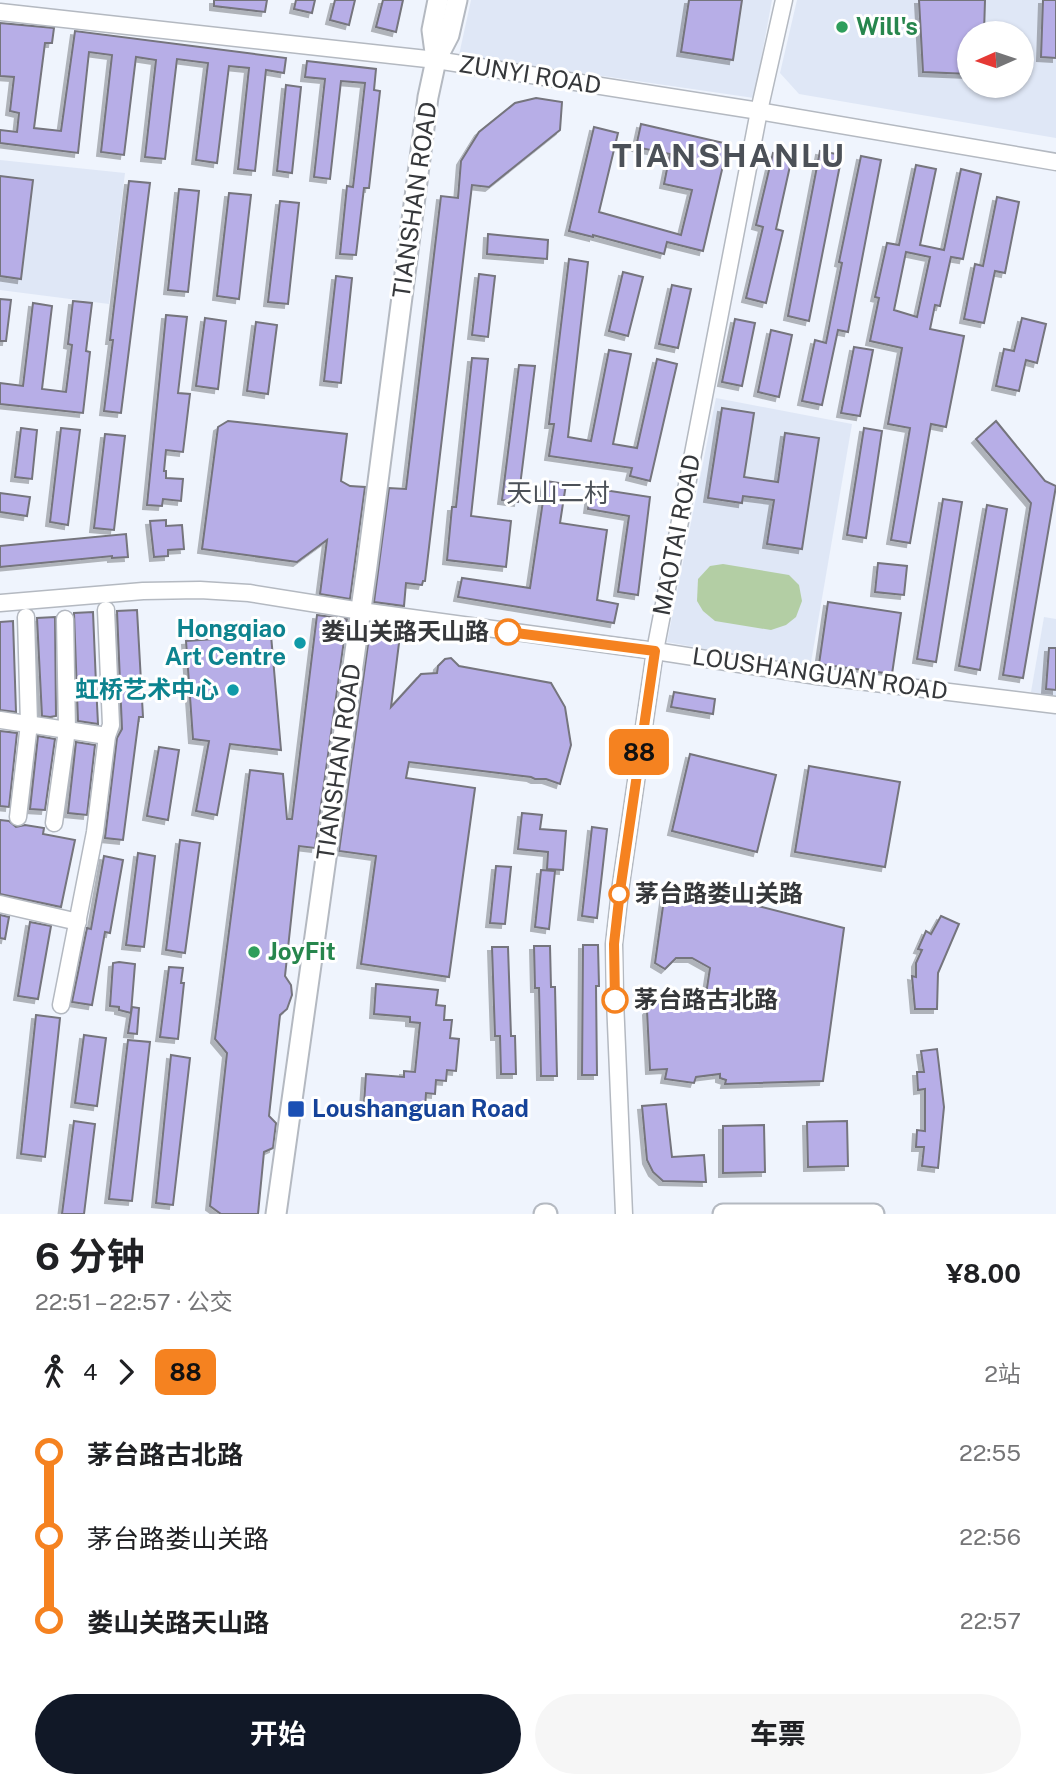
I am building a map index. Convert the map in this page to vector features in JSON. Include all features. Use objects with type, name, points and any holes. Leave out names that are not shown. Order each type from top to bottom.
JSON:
[{"type":"main road","name":"TIANSHAN ROAD","points":[[436,60],[432,30],[438,0]]},
{"type":"main road","name":"TIANSHAN ROAD","points":[[276,1214],[361,611],[428,97],[436,60],[449,35],[457,0]]},
{"type":"main road","points":[[723,1214],[874,1214]]},
{"type":"street","name":"MAOTAI ROAD","points":[[624,1214],[614,944],[620,891],[655,651],[784,0]]},
{"type":"street","name":"ZUNYI ROAD","points":[[0,12],[436,60],[760,111],[1056,162]]},
{"type":"street","name":"LOUSHANGUAN ROAD","points":[[0,603],[143,591],[249,593],[817,677],[1056,705]]},
{"type":"street","points":[[61,1005],[95,832],[107,736],[111,725],[106,610]]},
{"type":"street","points":[[18,817],[29,724],[26,617]]},
{"type":"street","points":[[54,824],[67,730],[65,619]]},
{"type":"street","points":[[0,720],[107,736]]},
{"type":"street","points":[[0,904],[78,922]]},
{"type":"shaded area","points":[[471,0],[772,0],[754,98],[459,55]]},
{"type":"shaded area","points":[[797,0],[1056,0],[1056,138],[799,94],[780,73]]},
{"type":"shaded area","points":[[0,160],[125,173],[109,304],[0,290]]},
{"type":"shaded area","points":[[716,398],[852,424],[810,668],[667,642]]},
{"type":"shaded area","points":[[1044,617],[1056,619],[1056,696],[1031,692]]},
{"type":"green space","points":[[723,564],[789,575],[799,585],[802,601],[796,617],[786,625],[771,630],[715,621],[703,611],[697,601],[698,579],[710,566]]},
{"type":"building","points":[[214,0],[267,0],[265,12],[214,6]]},
{"type":"building","points":[[296,0],[315,0],[312,13],[294,9]]},
{"type":"building","points":[[335,0],[355,0],[349,25],[330,20]]},
{"type":"building","points":[[383,0],[403,0],[396,32],[376,27]]},
{"type":"building","points":[[689,0],[742,0],[733,60],[681,52]]},
{"type":"building","points":[[919,0],[985,0],[984,21],[957,21],[957,73],[923,72]]},
{"type":"building","points":[[1043,0],[1056,0],[1056,58],[1041,57]]},
{"type":"building","points":[[0,23],[54,28],[52,43],[45,43],[34,128],[61,131],[75,31],[286,58],[284,73],[266,70],[255,171],[238,169],[249,68],[229,66],[217,163],[196,160],[208,63],[177,59],[165,159],[145,157],[156,60],[136,57],[124,155],[101,152],[112,55],[89,52],[78,153],[0,143],[0,130],[17,132],[19,113],[10,111],[14,77],[0,76]]},
{"type":"building","points":[[307,61],[376,69],[374,90],[380,91],[369,188],[364,188],[356,255],[340,254],[347,186],[353,187],[365,83],[341,81],[330,179],[314,177],[325,79],[305,77]]},
{"type":"building","points":[[286,85],[301,87],[292,173],[277,171]]},
{"type":"building","points":[[536,98],[562,102],[560,130],[489,187],[472,185],[425,581],[422,585],[406,583],[404,606],[374,602],[389,488],[406,489],[441,196],[458,198],[461,161],[479,132],[515,103]]},
{"type":"building","points":[[641,124],[728,144],[703,251],[667,242],[664,254],[569,231],[594,127],[618,133],[599,212],[681,235],[692,190],[664,184],[670,154],[636,147]]},
{"type":"building","points":[[820,151],[842,155],[809,321],[788,316]]},
{"type":"building","points":[[773,153],[792,157],[776,229],[783,231],[766,303],[746,298],[763,227],[756,225]]},
{"type":"building","points":[[861,156],[881,160],[848,332],[838,330],[822,405],[802,401],[815,340],[826,343],[842,263],[839,262]]},
{"type":"building","points":[[916,165],[936,169],[920,245],[944,250],[961,169],[981,174],[963,259],[951,257],[940,306],[935,305],[930,329],[964,336],[946,427],[931,424],[910,543],[891,540],[910,428],[888,424],[902,348],[870,341],[879,298],[875,297],[887,243],[899,245]],"holes":[[[906,252],[930,257],[917,317],[894,310]]]},
{"type":"building","points":[[0,176],[33,180],[21,279],[0,276]]},
{"type":"building","points":[[129,181],[150,183],[121,413],[104,411]]},
{"type":"building","points":[[179,189],[199,191],[188,292],[168,290]]},
{"type":"building","points":[[229,193],[251,195],[239,299],[217,296]]},
{"type":"building","points":[[997,197],[1019,202],[1005,273],[995,271],[984,323],[964,319],[975,264],[983,266]]},
{"type":"building","points":[[280,201],[299,203],[288,304],[268,302]]},
{"type":"building","points":[[488,234],[548,240],[547,259],[487,254]]},
{"type":"building","points":[[569,259],[588,262],[568,437],[591,441],[609,350],[631,354],[613,444],[637,448],[657,359],[677,364],[650,481],[630,476],[632,468],[549,456],[554,424],[549,424]]},
{"type":"building","points":[[623,272],[643,277],[628,336],[609,331]]},
{"type":"building","points":[[479,274],[495,276],[488,337],[472,335]]},
{"type":"building","points":[[336,276],[352,278],[341,383],[324,381]]},
{"type":"building","points":[[672,285],[691,289],[678,348],[659,344]]},
{"type":"building","points":[[0,299],[11,300],[6,341],[0,341]]},
{"type":"building","points":[[73,301],[92,303],[83,413],[0,404],[0,383],[23,386],[33,303],[52,306],[42,389],[66,392],[72,345],[68,344]]},
{"type":"building","points":[[166,315],[187,317],[178,393],[190,394],[183,452],[166,450],[164,471],[166,478],[183,479],[181,501],[163,499],[162,506],[147,505]]},
{"type":"building","points":[[205,318],[226,321],[218,389],[196,386]]},
{"type":"building","points":[[1022,318],[1046,324],[1037,363],[1026,360],[1019,391],[996,386],[1004,349],[1014,351]]},
{"type":"building","points":[[735,319],[755,323],[742,386],[722,382]]},
{"type":"building","points":[[256,322],[277,325],[268,394],[247,391]]},
{"type":"building","points":[[771,330],[792,335],[779,397],[758,392]]},
{"type":"building","points":[[854,347],[873,350],[860,416],[841,413]]},
{"type":"building","points":[[472,358],[488,359],[471,516],[511,521],[506,567],[447,560],[452,507],[456,507]]},
{"type":"building","points":[[519,365],[535,366],[518,502],[502,500]]},
{"type":"building","points":[[722,408],[754,413],[744,477],[778,482],[785,433],[819,438],[802,549],[767,544],[774,500],[743,496],[742,503],[708,498]]},
{"type":"building","points":[[228,421],[347,434],[341,481],[350,486],[365,487],[350,599],[320,594],[327,540],[297,562],[202,549],[218,427]]},
{"type":"building","points":[[996,421],[1045,481],[1056,486],[1023,678],[1003,675],[1031,503],[976,439]]},
{"type":"building","points":[[21,428],[37,430],[32,479],[15,477]]},
{"type":"building","points":[[61,428],[80,430],[68,525],[50,522]]},
{"type":"building","points":[[864,428],[882,431],[866,538],[847,535]]},
{"type":"building","points":[[105,434],[125,436],[114,530],[94,528]]},
{"type":"building","points":[[546,481],[566,484],[560,523],[607,530],[597,600],[618,604],[614,623],[458,597],[462,578],[530,588]]},
{"type":"building","points":[[591,488],[650,497],[638,595],[618,592],[629,516],[588,509]]},
{"type":"building","points":[[0,493],[30,497],[27,516],[0,512]]},
{"type":"building","points":[[943,499],[962,502],[936,662],[917,659]]},
{"type":"building","points":[[987,505],[1007,509],[980,670],[959,666]]},
{"type":"building","points":[[166,520],[166,526],[182,525],[184,549],[168,550],[168,556],[154,557],[150,521]]},
{"type":"building","points":[[126,534],[128,557],[112,556],[0,567],[0,546]]},
{"type":"building","points":[[878,563],[907,566],[904,595],[875,592]]},
{"type":"building","points":[[828,602],[901,613],[892,674],[819,664]]},
{"type":"building","points":[[137,610],[143,717],[139,717],[123,840],[105,838],[117,738],[122,729],[117,611]]},
{"type":"building","points":[[93,612],[98,724],[78,721],[74,613]]},
{"type":"building","points":[[317,615],[347,619],[315,848],[299,846],[285,976],[291,985],[292,995],[287,1009],[280,1015],[269,1116],[276,1123],[273,1148],[264,1152],[258,1214],[221,1214],[210,1206],[227,1053],[215,1039],[250,770],[283,774],[287,819],[292,819]]},
{"type":"building","points":[[55,617],[56,716],[50,717],[42,716],[37,618]]},
{"type":"building","points":[[13,621],[16,712],[0,710],[0,622]]},
{"type":"building","points":[[371,623],[401,627],[391,707],[421,674],[437,673],[438,666],[445,659],[451,658],[459,666],[551,683],[565,707],[571,745],[560,784],[546,779],[409,762],[406,778],[475,788],[449,977],[361,964],[376,856],[339,851]]},
{"type":"building","name":"虹桥艺术中心","points":[[271,635],[281,750],[230,744],[217,815],[196,811],[209,741],[193,739],[186,641]]},
{"type":"building","points":[[1049,648],[1056,648],[1056,690],[1046,689]]},
{"type":"building","points":[[674,692],[715,699],[713,714],[671,707]]},
{"type":"building","points":[[0,731],[17,733],[9,807],[0,806]]},
{"type":"building","points":[[38,736],[55,739],[45,810],[30,809]]},
{"type":"building","points":[[76,742],[95,745],[87,815],[68,813]]},
{"type":"building","points":[[159,747],[179,750],[168,820],[147,816]]},
{"type":"building","points":[[690,754],[776,775],[757,852],[672,831]]},
{"type":"building","points":[[809,766],[900,782],[885,867],[795,852]]},
{"type":"building","points":[[522,813],[542,815],[540,829],[566,831],[563,870],[547,869],[548,852],[518,849]]},
{"type":"building","points":[[0,820],[9,821],[16,827],[25,825],[44,828],[43,834],[75,840],[61,907],[0,894]]},
{"type":"building","points":[[592,827],[607,829],[597,918],[582,916]]},
{"type":"building","points":[[180,840],[200,843],[185,953],[166,950]]},
{"type":"building","points":[[138,853],[155,856],[144,947],[126,945]]},
{"type":"building","points":[[104,856],[123,860],[110,933],[105,932],[92,1005],[72,1002],[87,928],[91,929]]},
{"type":"building","points":[[496,866],[511,867],[505,924],[490,923]]},
{"type":"building","points":[[541,870],[555,871],[549,929],[535,927]]},
{"type":"building","points":[[665,892],[758,906],[844,928],[823,1081],[725,1084],[726,1080],[720,1078],[720,1074],[696,1077],[694,1083],[665,1079],[667,1069],[650,1070],[647,1011],[658,999],[686,999],[707,988],[710,968],[692,958],[676,958],[665,969],[655,963]]},
{"type":"building","points":[[0,915],[9,917],[5,939],[0,938]]},
{"type":"building","points":[[941,916],[959,924],[938,973],[937,1009],[915,1009],[912,976],[916,977],[916,963],[922,950],[918,949],[926,931],[931,934]]},
{"type":"building","points":[[30,922],[51,926],[38,999],[18,996]]},
{"type":"building","points":[[583,945],[598,945],[597,1075],[582,1075]]},
{"type":"building","points":[[534,946],[550,946],[551,987],[555,987],[557,1076],[541,1076],[539,988],[535,988]]},
{"type":"building","points":[[492,947],[508,947],[511,1036],[515,1036],[516,1074],[501,1074],[500,1036],[495,1036]]},
{"type":"building","points":[[113,963],[135,964],[131,1013],[110,1006]]},
{"type":"building","points":[[169,967],[183,968],[178,1039],[160,1037]]},
{"type":"building","points":[[376,984],[438,990],[436,1005],[445,1006],[444,1020],[452,1020],[450,1038],[459,1039],[456,1071],[447,1070],[446,1081],[436,1080],[435,1094],[426,1093],[425,1109],[364,1104],[366,1074],[404,1077],[404,1071],[415,1072],[420,1023],[410,1022],[410,1017],[374,1014]]},
{"type":"building","points":[[132,1007],[139,1008],[137,1034],[128,1033]]},
{"type":"building","points":[[36,1015],[60,1018],[45,1157],[21,1154]]},
{"type":"building","points":[[84,1035],[106,1038],[97,1106],[75,1103]]},
{"type":"building","points":[[128,1040],[150,1042],[132,1201],[109,1199]]},
{"type":"building","points":[[937,1049],[944,1107],[938,1168],[922,1166],[924,1147],[916,1147],[917,1130],[925,1131],[925,1089],[918,1090],[917,1072],[924,1072],[921,1051]]},
{"type":"building","points":[[171,1055],[190,1058],[173,1205],[156,1203]]},
{"type":"building","points":[[666,1104],[672,1157],[704,1155],[706,1182],[663,1181],[653,1172],[647,1160],[642,1106]]},
{"type":"building","points":[[74,1121],[95,1124],[84,1214],[62,1214]]},
{"type":"building","points":[[847,1121],[848,1166],[808,1167],[807,1122]]},
{"type":"building","points":[[764,1125],[765,1172],[723,1173],[723,1126]]},
{"type":"bus line","name":"88","points":[[508,632],[655,651],[620,891],[614,944],[615,1000]]},
{"type":"place","name":"Will's","points":[[842,27]]},
{"type":"place","name":"娄山关路天山路","points":[[508,632]]},
{"type":"place","name":"Hongqiao Art Centre","points":[[300,643]]},
{"type":"place","name":"虹桥艺术中心","points":[[233,690]]},
{"type":"place","name":"茅台路娄山关路","points":[[619,894]]},
{"type":"place","name":"JoyFit","points":[[254,952]]},
{"type":"place","name":"茅台路古北路","points":[[615,1000]]},
{"type":"place","name":"Loushanguan Road","points":[[296,1109]]},
{"type":"district","name":"TIANSHANLU","points":[[729,156]]},
{"type":"district","name":"天山二村","points":[[558,493]]}]
